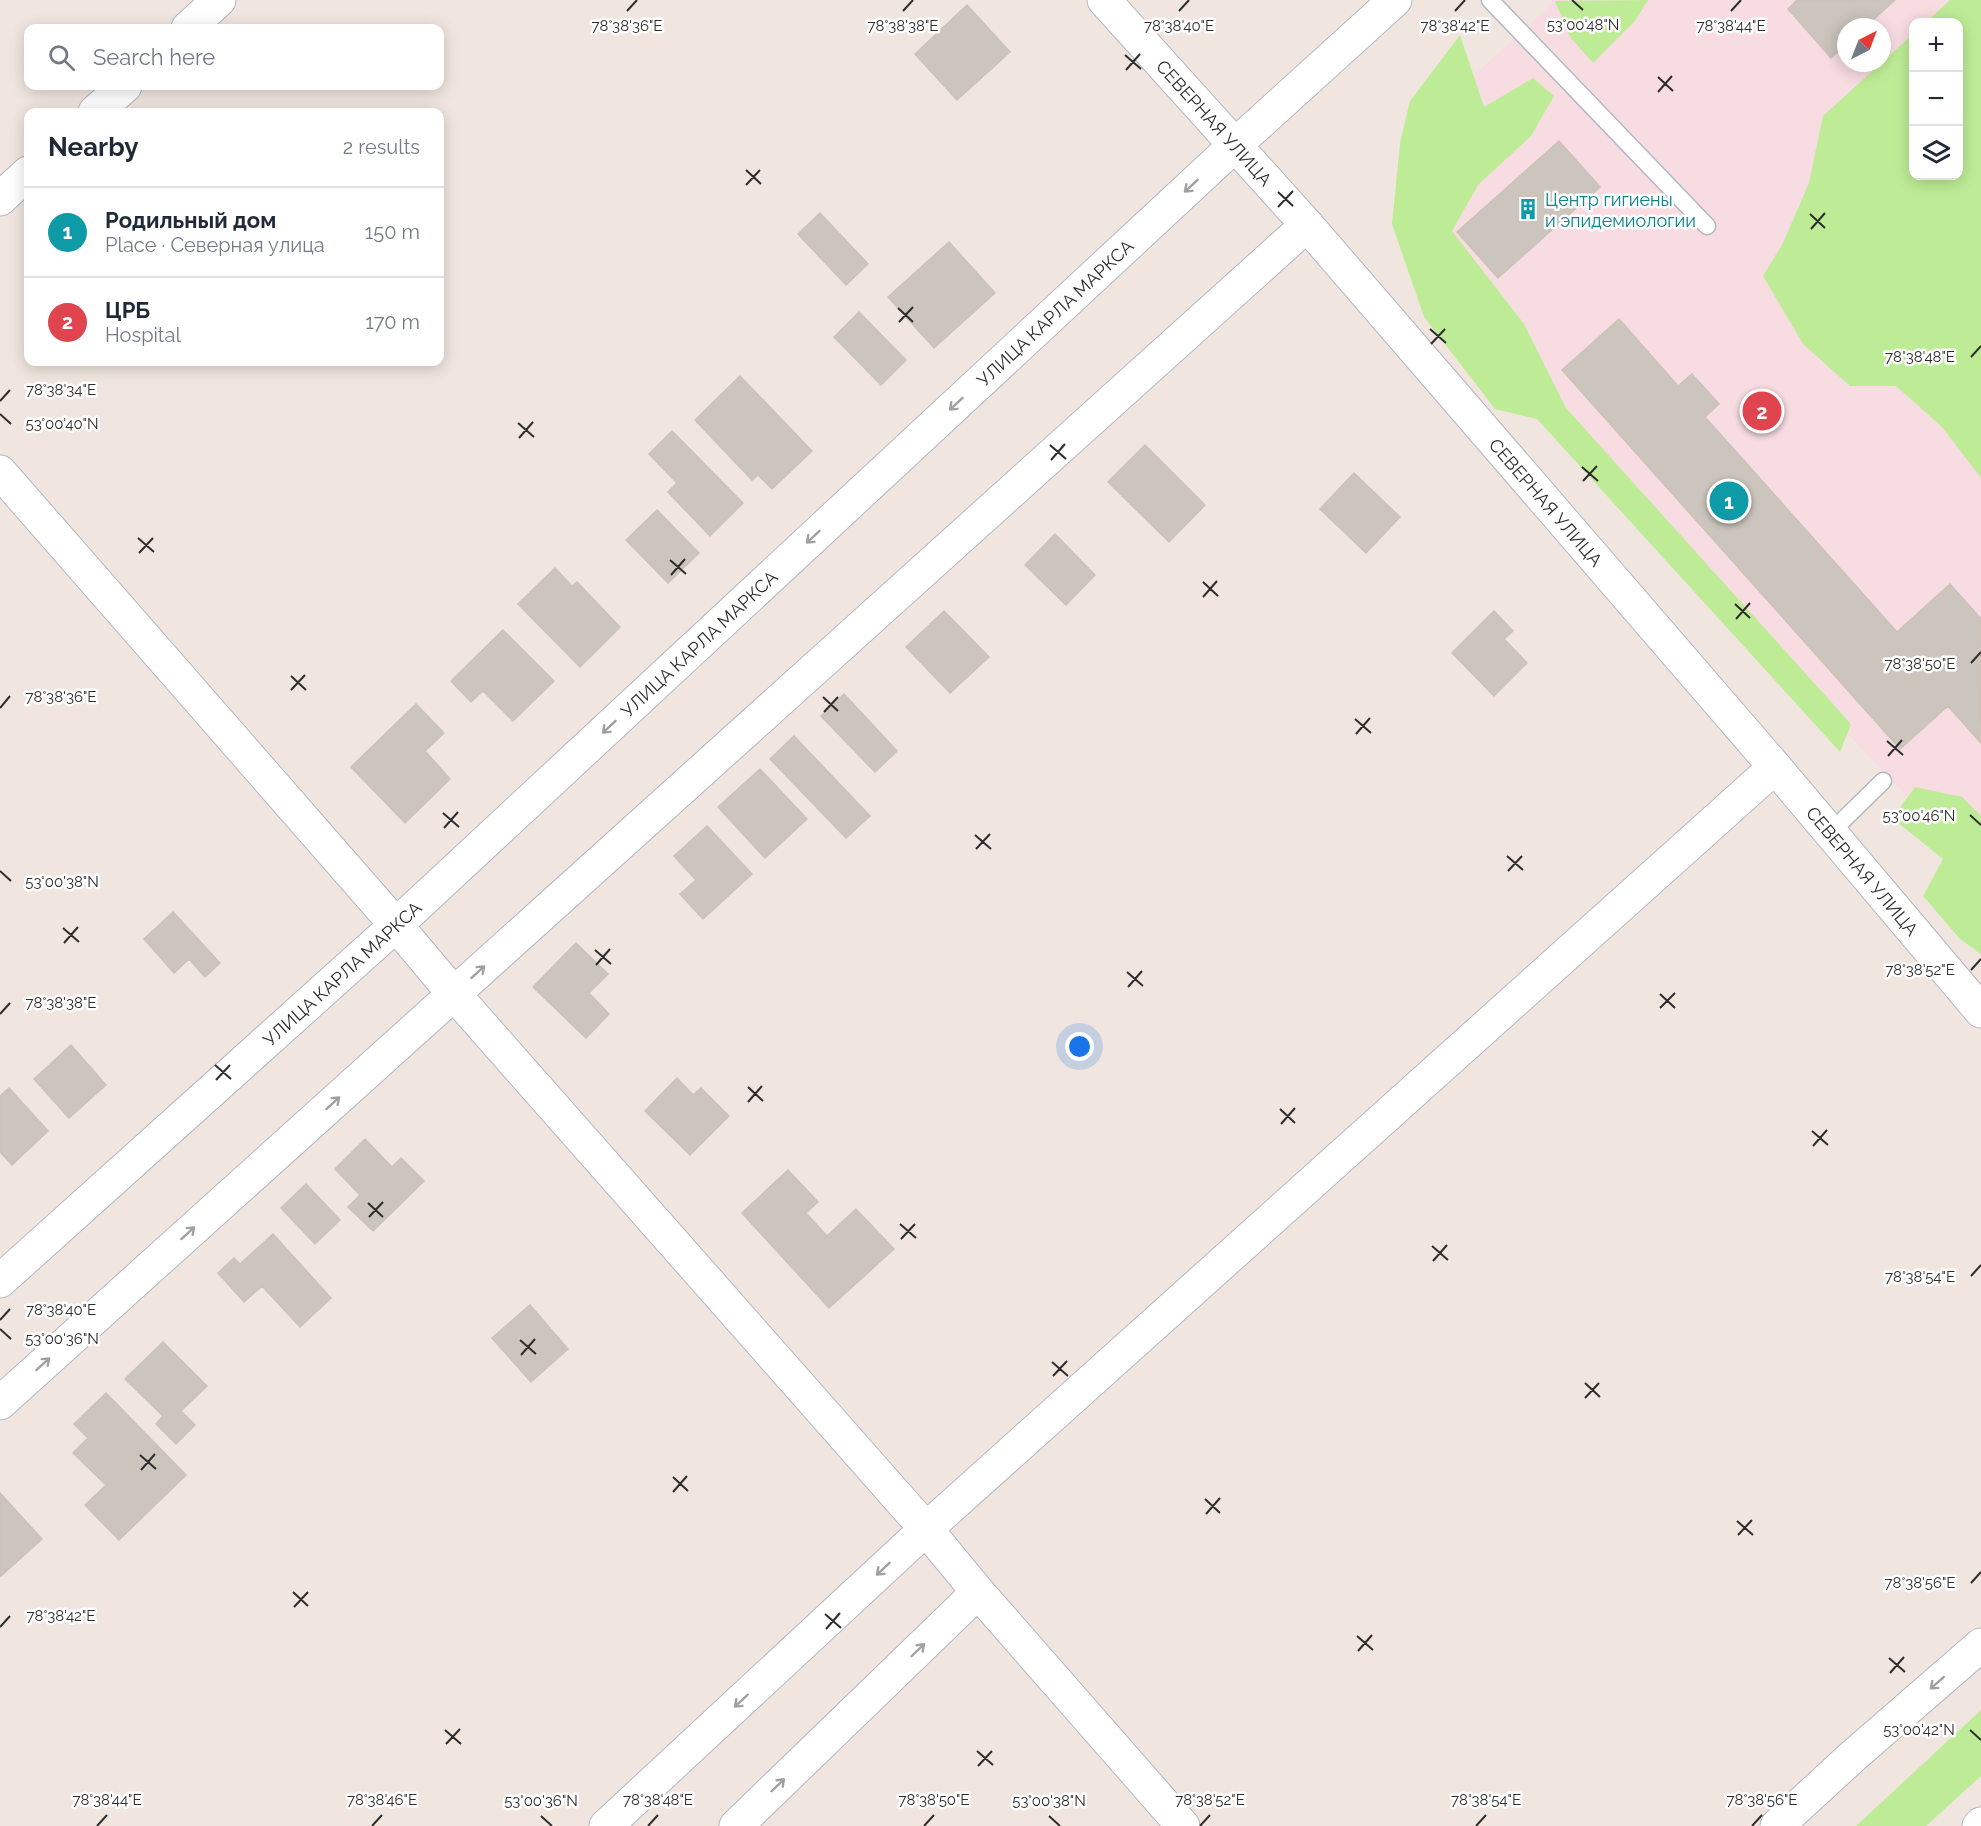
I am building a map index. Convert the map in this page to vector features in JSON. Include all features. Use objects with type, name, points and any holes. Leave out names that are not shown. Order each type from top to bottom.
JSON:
[{"type":"street","points":[[192,24],[219,0]]},
{"type":"street","name":"СЕВЕРНАЯ УЛИЦА","points":[[1104,0],[1307,225],[1831,832],[1981,1011]]},
{"type":"street","name":"УЛИЦА КАРЛА МАРКСА","points":[[0,1281],[396,925],[1234,146],[1395,0]]},
{"type":"street","points":[[100,108],[120,90]]},
{"type":"street","points":[[0,199],[24,177]]},
{"type":"street","points":[[0,1403],[1307,225]]},
{"type":"street","points":[[0,472],[454,994],[926,1529],[978,1592],[1183,1826]]},
{"type":"street","points":[[606,1826],[926,1529],[1775,767]]},
{"type":"street","points":[[736,1826],[978,1592]]},
{"type":"street","points":[[1777,1826],[1851,1757],[1981,1645]]},
{"type":"lane","points":[[1490,0],[1707,226]]},
{"type":"lane","points":[[1831,832],[1883,782]]},
{"type":"shaded area","points":[[1556,0],[1981,0],[1981,865],[1919,809],[1642,518],[1445,304],[1423,122]]},
{"type":"green space","points":[[1648,0],[1635,21],[1593,63],[1570,37],[1555,1]]},
{"type":"green space","points":[[1950,0],[1981,0],[1981,478],[1942,427],[1896,386],[1850,386],[1803,344],[1763,276],[1783,243],[1809,183],[1823,116],[1871,72],[1891,72],[1891,54],[1909,38],[1909,180],[1963,180],[1963,18],[1930,18]]},
{"type":"green space","points":[[1460,35],[1484,107],[1533,78],[1554,96],[1531,136],[1478,185],[1452,231],[1524,324],[1566,408],[1851,724],[1840,752],[1537,419],[1495,409],[1424,317],[1392,224],[1400,143],[1410,101]]},
{"type":"green space","points":[[1915,787],[1962,797],[1981,816],[1981,954],[1960,939],[1923,896],[1943,859],[1892,818]]},
{"type":"green space","points":[[1981,1710],[1981,1776],[1926,1826],[1856,1826]]},
{"type":"building","points":[[1797,0],[1895,0],[1875,18],[1837,18],[1837,52],[1831,58],[1788,9]]},
{"type":"building","points":[[967,5],[1010,52],[957,100],[915,54]]},
{"type":"building","name":"Центр гигиены и эпидемиологии","points":[[1559,141],[1600,187],[1498,278],[1457,232]]},
{"type":"building","points":[[820,213],[868,264],[846,285],[798,234]]},
{"type":"building","points":[[949,242],[995,293],[934,348],[888,297]]},
{"type":"building","points":[[859,312],[906,360],[881,385],[834,337]]},
{"type":"building","points":[[1619,319],[1678,386],[1692,374],[1719,404],[1705,417],[1897,632],[1950,584],[1981,619],[1980,742],[1948,706],[1900,749],[1562,370]]},
{"type":"building","points":[[740,376],[812,451],[772,489],[758,475],[752,480],[695,420]]},
{"type":"building","points":[[672,431],[743,503],[710,536],[668,492],[677,483],[649,454]]},
{"type":"building","points":[[1145,445],[1205,505],[1169,542],[1108,482]]},
{"type":"building","points":[[1354,473],[1400,517],[1366,553],[1320,509]]},
{"type":"building","points":[[657,510],[699,553],[668,583],[626,540]]},
{"type":"building","points":[[1055,534],[1095,575],[1066,605],[1025,565]]},
{"type":"building","points":[[555,568],[572,586],[577,582],[620,627],[580,667],[518,604]]},
{"type":"building","points":[[944,611],[989,657],[950,693],[906,647]]},
{"type":"building","points":[[1494,611],[1513,631],[1504,639],[1527,663],[1494,696],[1452,653]]},
{"type":"building","points":[[503,630],[554,681],[513,721],[483,691],[471,702],[451,681]]},
{"type":"building","points":[[844,694],[897,751],[875,772],[821,716]]},
{"type":"building","points":[[416,704],[444,733],[425,751],[450,779],[405,823],[351,767]]},
{"type":"building","points":[[794,736],[870,816],[846,838],[770,759]]},
{"type":"building","points":[[760,769],[807,819],[765,858],[718,807]]},
{"type":"building","points":[[707,826],[752,874],[703,919],[680,894],[696,880],[674,856]]},
{"type":"building","points":[[173,912],[220,963],[205,977],[189,959],[174,973],[144,939]]},
{"type":"building","points":[[576,943],[608,974],[589,993],[609,1014],[586,1038],[533,987]]},
{"type":"building","points":[[576,943],[608,974],[589,993],[609,1014],[586,1038],[533,987]]},
{"type":"building","points":[[71,1045],[106,1085],[69,1118],[34,1079]]},
{"type":"building","points":[[677,1078],[693,1095],[701,1088],[729,1116],[690,1155],[645,1111]]},
{"type":"building","points":[[677,1078],[693,1095],[701,1088],[729,1116],[690,1155],[645,1111]]},
{"type":"building","points":[[9,1088],[48,1131],[12,1165],[0,1152],[0,1096]]},
{"type":"building","points":[[365,1139],[392,1167],[401,1158],[424,1181],[373,1231],[348,1207],[360,1195],[335,1169]]},
{"type":"building","points":[[788,1170],[818,1202],[806,1213],[827,1236],[856,1209],[894,1249],[829,1308],[742,1213]]},
{"type":"building","points":[[788,1170],[818,1202],[806,1213],[827,1236],[856,1209],[894,1249],[829,1308],[742,1213]]},
{"type":"building","points":[[306,1184],[340,1220],[315,1244],[281,1208]]},
{"type":"building","points":[[273,1234],[331,1298],[300,1327],[262,1286],[244,1302],[218,1273],[234,1258],[240,1264]]},
{"type":"building","points":[[530,1305],[568,1349],[531,1382],[492,1338]]},
{"type":"building","points":[[163,1342],[207,1386],[181,1411],[195,1425],[176,1444],[156,1424],[163,1416],[125,1379]]},
{"type":"building","points":[[106,1393],[186,1475],[119,1540],[85,1505],[106,1485],[73,1453],[88,1438],[74,1424]]},
{"type":"building","points":[[0,1493],[42,1539],[1,1576],[0,1576]]},
{"type":"building","points":[[0,1493],[42,1539],[1,1576],[0,1576]]},
{"type":"place","name":"Центр гигиены и эпидемиологии","points":[[1528,209]]},
{"type":"place","name":"ЦРБ","points":[[1762,411]]},
{"type":"place","name":"Родильный дом","points":[[1729,501]]}]
